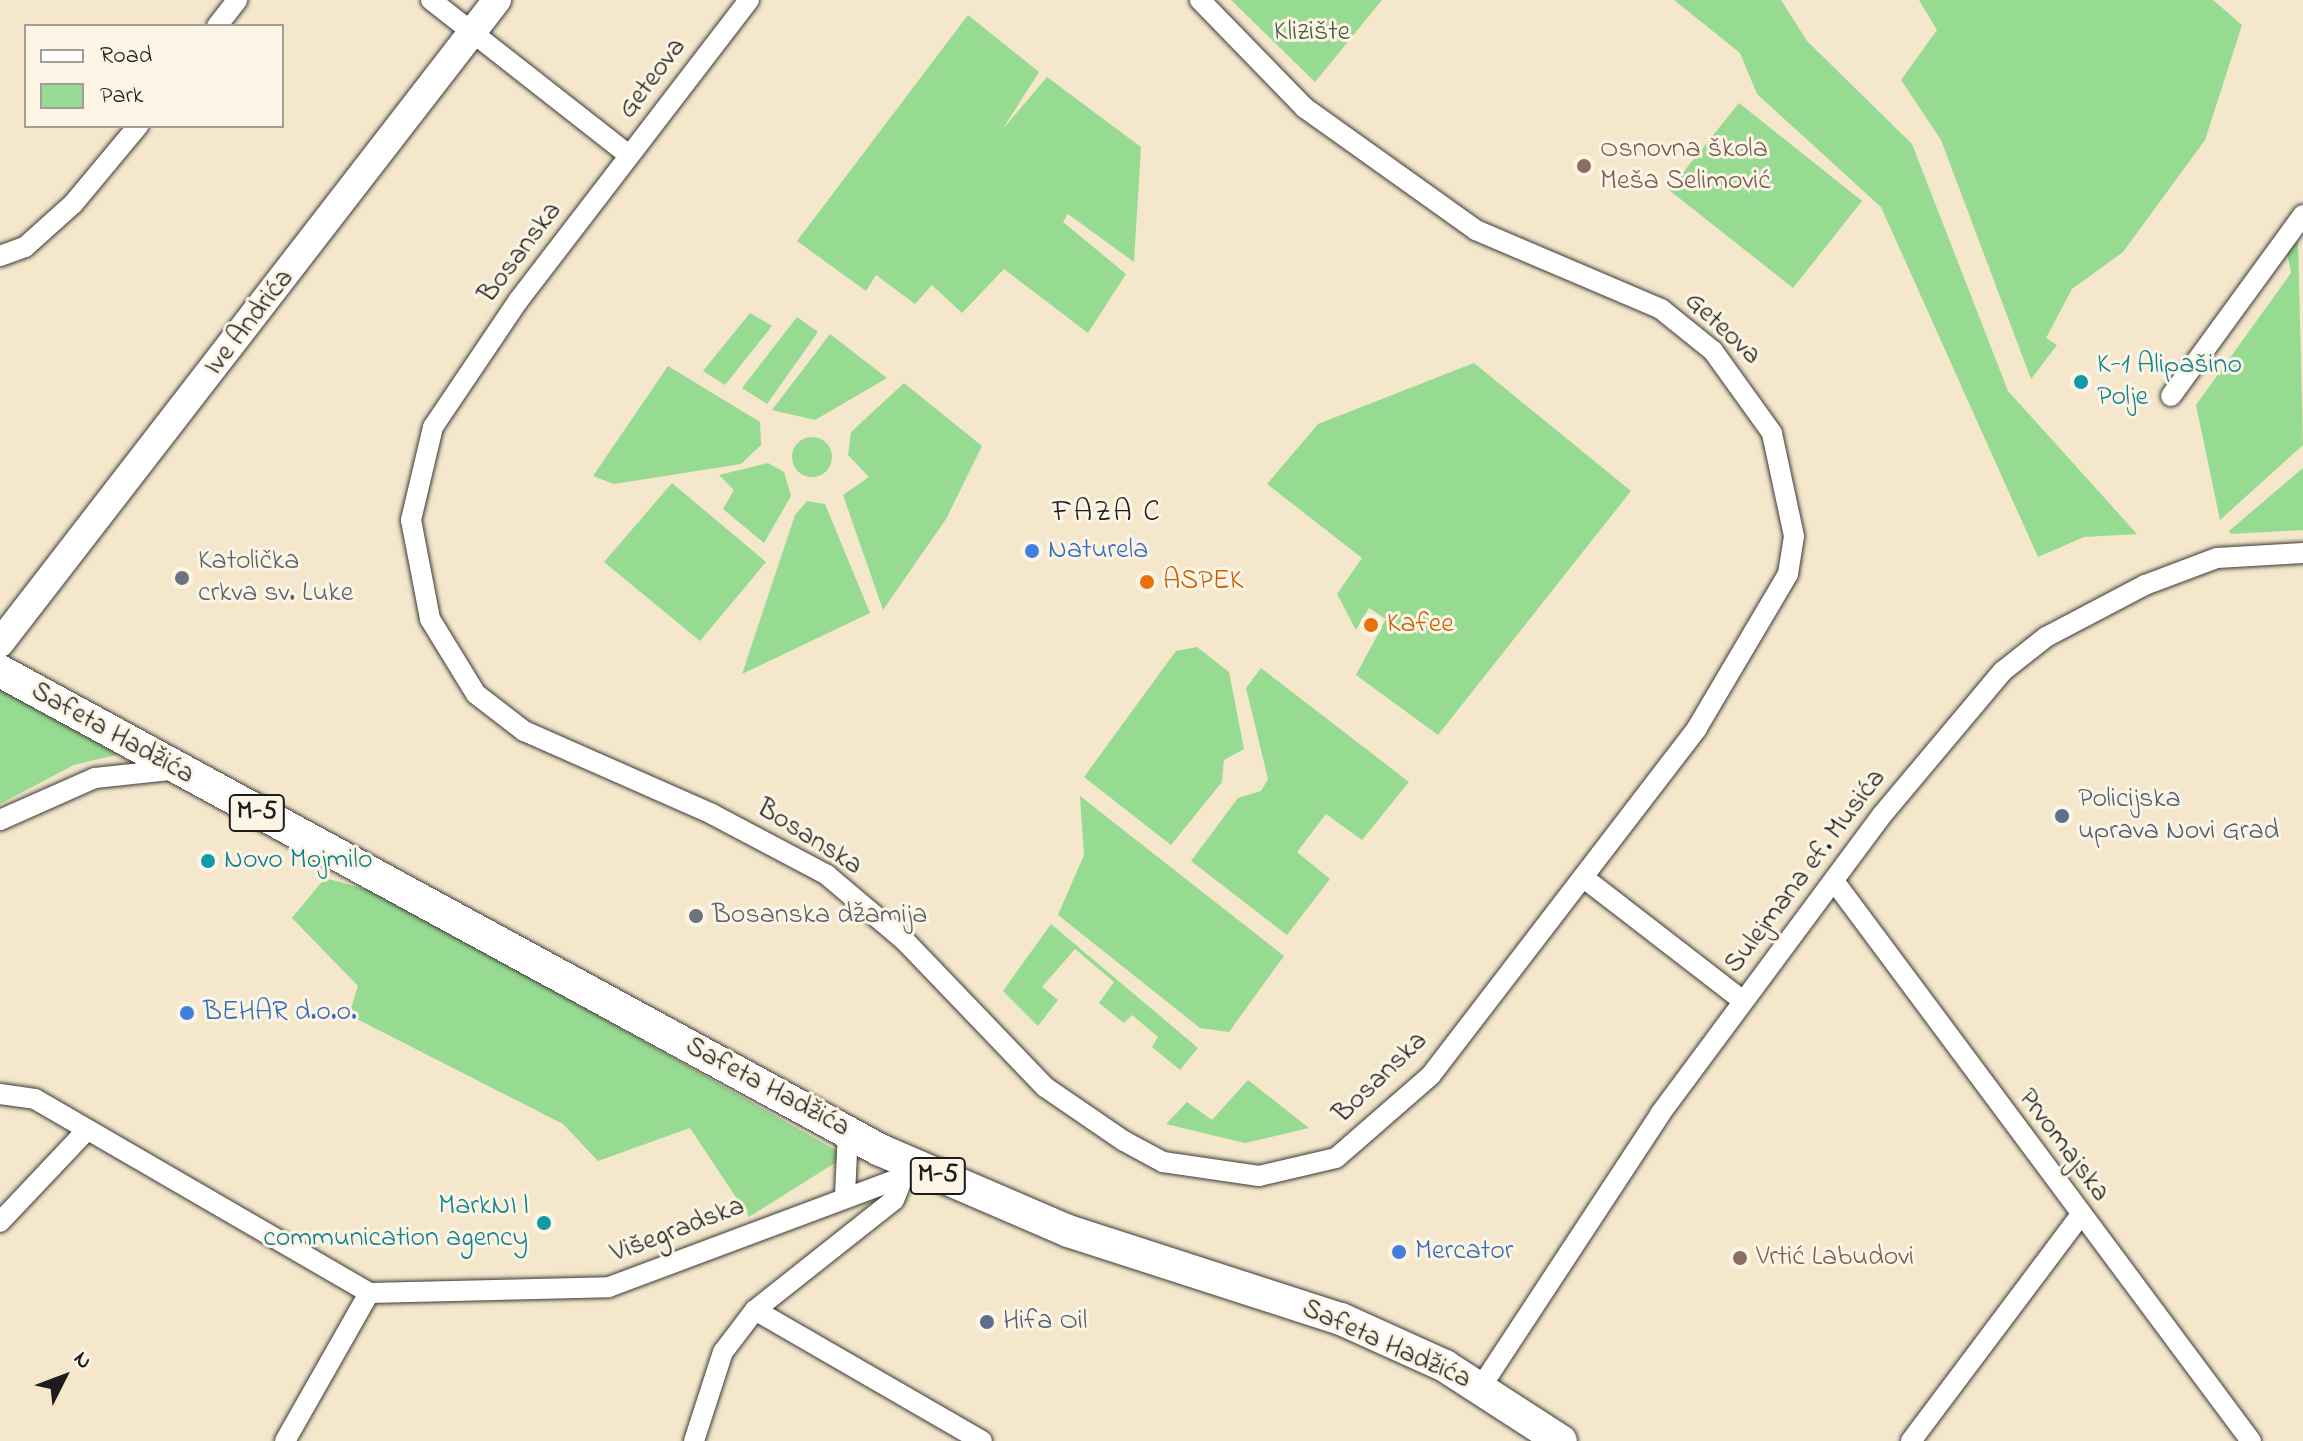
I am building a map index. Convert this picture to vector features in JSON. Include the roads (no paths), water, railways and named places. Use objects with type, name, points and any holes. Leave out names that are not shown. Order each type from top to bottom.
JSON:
[{"type":"main road","name":"Ive Andrića","points":[[0,643],[497,0]]},
{"type":"main road","name":"Safeta Hadžića","points":[[0,671],[176,770],[848,1132],[906,1170],[1068,1231],[1341,1319],[1481,1387],[1561,1441]]},
{"type":"street","points":[[219,24],[237,0]]},
{"type":"street","points":[[431,0],[629,155]]},
{"type":"street","name":"Geteova","points":[[629,155],[749,0]]},
{"type":"street","name":"Geteova","points":[[1200,0],[1305,108],[1476,230],[1661,309],[1713,351],[1772,433],[1794,536],[1788,574],[1697,728],[1584,878]]},
{"type":"street","points":[[0,256],[25,247],[73,204],[136,128]]},
{"type":"street","name":"Bosanska","points":[[629,155],[518,301],[429,436],[411,520],[417,573],[430,619],[476,694],[524,731],[712,814],[827,875],[905,941],[1045,1087],[1163,1162],[1259,1176],[1336,1158],[1431,1075],[1516,961],[1584,878]]},
{"type":"street","points":[[2171,396],[2303,215]]},
{"type":"street","name":"Sulejmana ef. Musića","points":[[1481,1387],[1660,1114],[1834,881],[1971,705],[2046,637],[2145,585],[2217,558],[2303,553]]},
{"type":"street","points":[[0,820],[95,778],[128,769],[176,770]]},
{"type":"street","points":[[1584,878],[1743,1001]]},
{"type":"street","name":"Prvomajska","points":[[1834,881],[2080,1216],[2251,1441]]},
{"type":"street","points":[[0,1094],[35,1099],[369,1293],[285,1441]]},
{"type":"street","points":[[0,1222],[86,1131]]},
{"type":"street","points":[[845,1195],[848,1132]]},
{"type":"street","points":[[694,1441],[723,1352],[755,1310],[894,1200],[906,1170]]},
{"type":"street","name":"Višegradska","points":[[369,1293],[609,1287],[906,1170]]},
{"type":"street","points":[[1911,1441],[2080,1216]]},
{"type":"street","points":[[755,1310],[982,1441]]},
{"type":"place","name":"Osnovna škola Meša Selimović","points":[[1584,166]]},
{"type":"place","name":"K-1 Alipašino Polje","points":[[2081,382]]},
{"type":"place","name":"Naturela","points":[[1032,551]]},
{"type":"place","name":"Katolička crkva sv. Luke","points":[[182,578]]},
{"type":"place","name":"ASPEK","points":[[1147,582]]},
{"type":"place","name":"Kafee","points":[[1371,625]]},
{"type":"place","name":"Policijska uprava Novi Grad","points":[[2062,816]]},
{"type":"place","name":"Novo Mojmilo","points":[[208,861]]},
{"type":"place","name":"Bosanska džamija","points":[[696,916]]},
{"type":"place","name":"BEHAR d.o.o.","points":[[187,1013]]},
{"type":"place","name":"MarkNI | communication agency","points":[[544,1223]]},
{"type":"place","name":"Mercator","points":[[1399,1252]]},
{"type":"place","name":"Vrtić Labudovi","points":[[1740,1258]]},
{"type":"place","name":"Hifa Oil","points":[[987,1322]]},
{"type":"district","name":"FAZA C","points":[[1107,513]]},
{"type":"park label","name":"Klizište","points":[[1312,33]]}]
